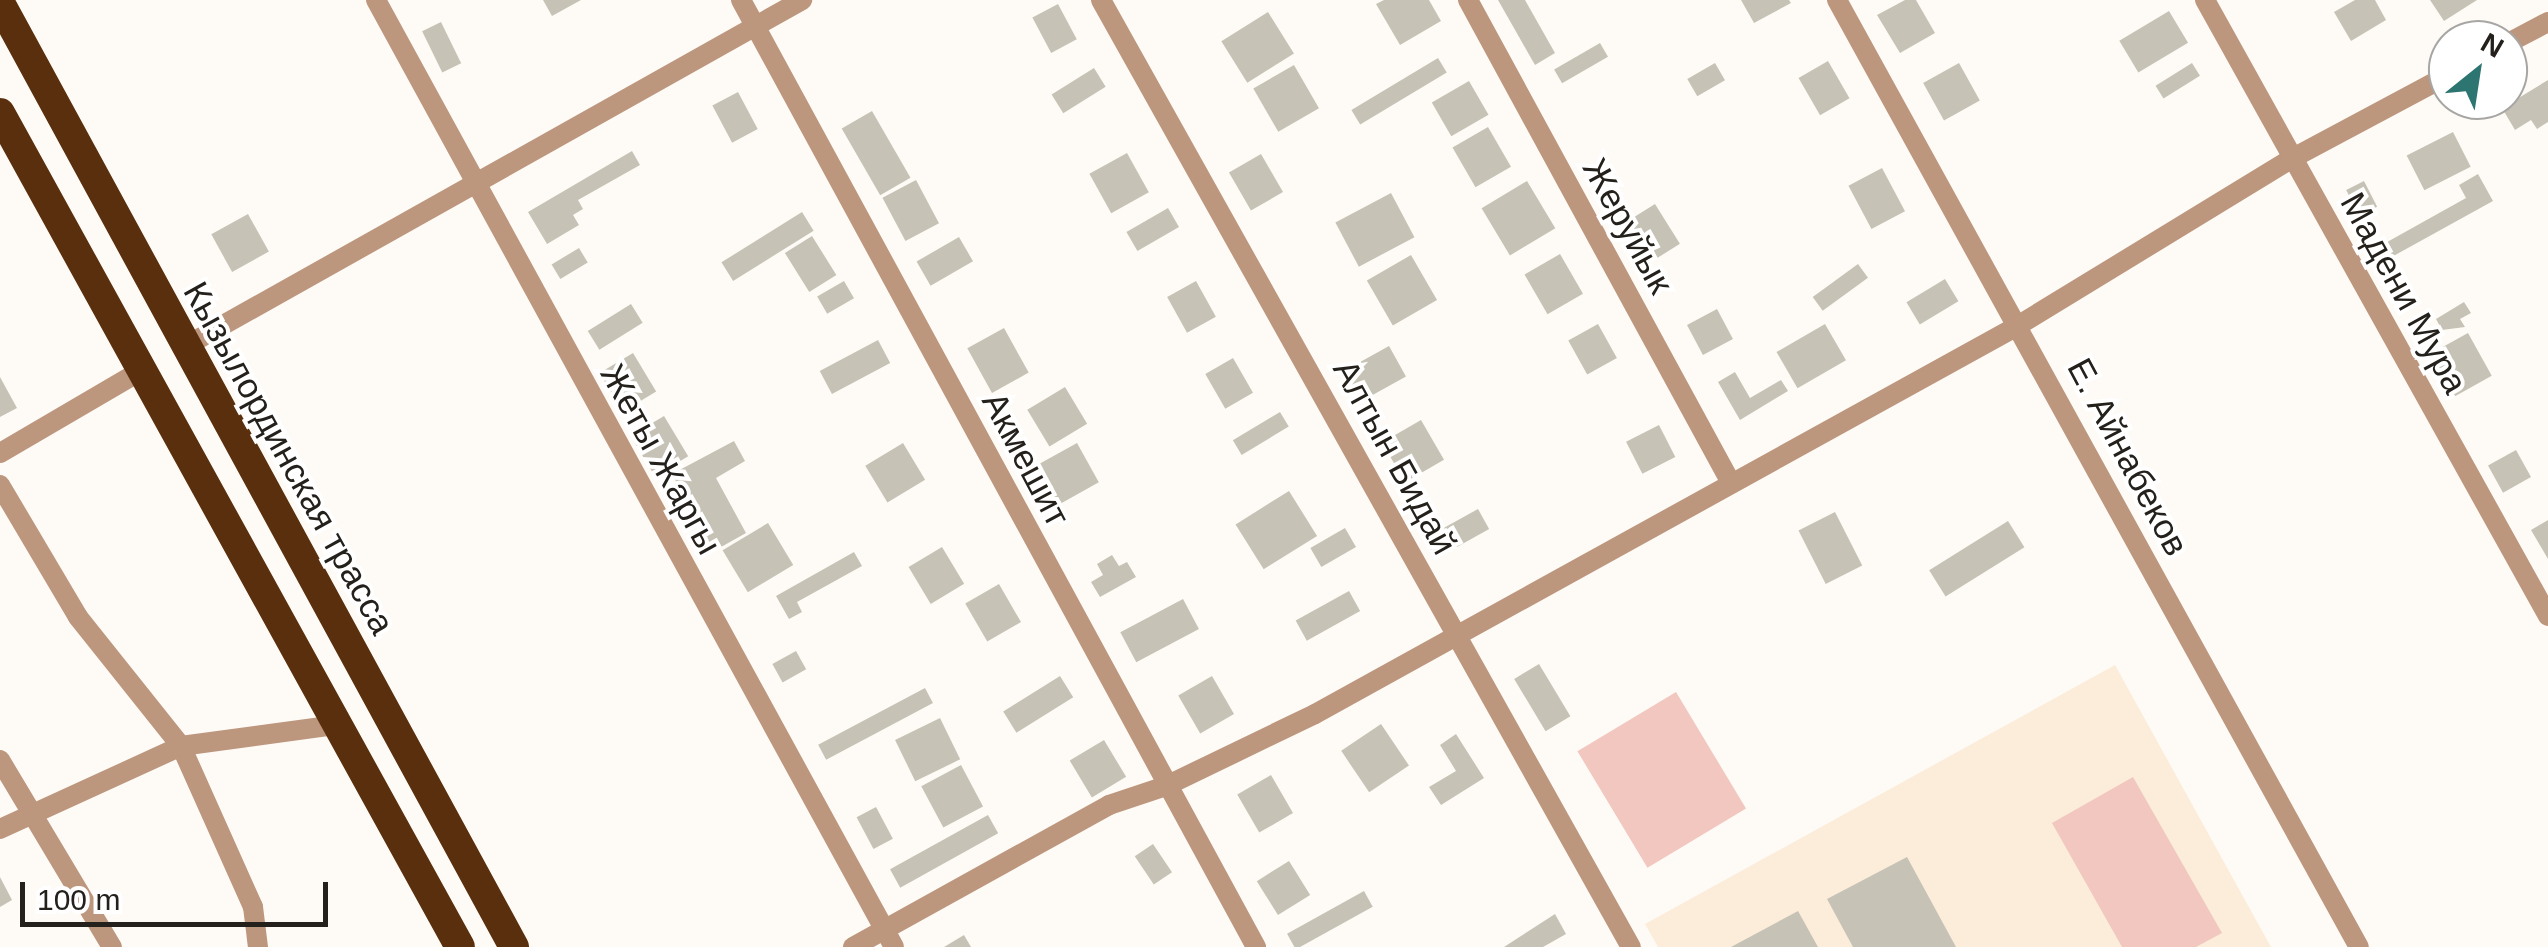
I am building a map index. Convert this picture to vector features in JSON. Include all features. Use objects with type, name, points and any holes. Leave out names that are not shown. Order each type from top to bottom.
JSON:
[{"type":"highway","name":"Кызылординская трасса","points":[[0,3],[514,947]]},
{"type":"highway","points":[[0,112],[460,947]]},
{"type":"highway","points":[[144,369],[184,347]]},
{"type":"street","name":"Жеты Жаргы","points":[[376,0],[471,183],[890,938]]},
{"type":"street","name":"Акмешит","points":[[740,0],[1256,947]]},
{"type":"street","points":[[184,347],[802,0]]},
{"type":"street","name":"Алтын Бидай","points":[[1101,0],[1631,947]]},
{"type":"street","name":"Жеруйык","points":[[1468,0],[1732,483]]},
{"type":"street","name":"Е. Айнабеков","points":[[1837,0],[2359,947]]},
{"type":"street","name":"Мадени Мура","points":[[2205,0],[2548,616]]},
{"type":"street","points":[[853,947],[890,938],[1109,805],[1166,786],[1315,714],[1456,632],[2019,325],[2291,159],[2428,86]]},
{"type":"street","points":[[0,453],[144,369]]},
{"type":"street","points":[[0,486],[78,617],[181,746],[253,908],[258,947]]},
{"type":"street","points":[[0,829],[181,746],[336,724]]},
{"type":"street","points":[[0,760],[112,947]]},
{"type":"shaded area","points":[[2115,665],[2271,947],[1658,947],[1645,924]]},
{"type":"shaded area","points":[[1676,692],[1746,809],[1647,868],[1577,751]]},
{"type":"shaded area","points":[[2133,777],[2222,933],[2196,947],[2122,947],[2052,823]]},
{"type":"building","points":[[543,0],[581,0],[552,16]]},
{"type":"building","points":[[1384,0],[1429,0],[1441,21],[1400,45],[1376,4]]},
{"type":"building","points":[[1498,0],[1525,0],[1555,53],[1535,65]]},
{"type":"building","points":[[1741,0],[1789,0],[1791,3],[1754,23]]},
{"type":"building","points":[[1905,0],[1916,0],[1935,33],[1900,53],[1877,15]]},
{"type":"building","points":[[2355,0],[2375,0],[2386,20],[2351,41],[2334,12]]},
{"type":"building","points":[[2430,0],[2477,0],[2446,20]]},
{"type":"building","points":[[1058,4],[1077,39],[1051,53],[1032,18]]},
{"type":"building","points":[[2169,11],[2188,43],[2138,73],[2119,41]]},
{"type":"building","points":[[1268,12],[1294,54],[1247,83],[1221,41]]},
{"type":"building","points":[[441,22],[461,63],[442,73],[422,31]]},
{"type":"building","points":[[1600,43],[1608,57],[1562,83],[1554,70]]},
{"type":"building","points":[[1438,58],[1447,73],[1360,125],[1351,110]]},
{"type":"building","points":[[1828,61],[1850,98],[1820,115],[1799,78]]},
{"type":"building","points":[[1715,63],[1725,80],[1697,96],[1687,79]]},
{"type":"building","points":[[1959,63],[1980,101],[1944,120],[1923,83]]},
{"type":"building","points":[[2192,63],[2200,76],[2163,99],[2156,86]]},
{"type":"building","points":[[1294,65],[1319,108],[1278,132],[1253,88]]},
{"type":"building","points":[[1094,68],[1106,87],[1063,113],[1052,94]]},
{"type":"building","points":[[2548,80],[2548,122],[2537,129],[2531,120],[2515,130],[2509,120],[2528,120],[2528,92]]},
{"type":"building","points":[[1469,81],[1488,115],[1451,136],[1432,102]]},
{"type":"building","points":[[738,92],[758,129],[732,143],[712,106]]},
{"type":"building","points":[[872,111],[910,178],[880,195],[842,128]]},
{"type":"building","points":[[1488,127],[1511,167],[1475,187],[1452,148]]},
{"type":"building","points":[[2453,132],[2471,167],[2424,190],[2407,156]]},
{"type":"building","points":[[632,151],[640,165],[578,200],[583,209],[573,215],[579,225],[547,244],[528,212]]},
{"type":"building","points":[[1127,153],[1149,192],[1111,213],[1089,174]]},
{"type":"building","points":[[1261,154],[1283,192],[1251,211],[1229,172]]},
{"type":"building","points":[[1882,168],[1905,211],[1871,229],[1848,186]]},
{"type":"building","points":[[2478,174],[2493,201],[2388,259],[2380,246],[2466,198],[2459,185]]},
{"type":"building","points":[[916,180],[939,223],[905,241],[882,198]]},
{"type":"building","points":[[1527,181],[1555,228],[1510,255],[1482,208]]},
{"type":"building","points":[[2364,181],[2377,207],[2359,216],[2346,190]]},
{"type":"building","points":[[1391,193],[1414,237],[1359,267],[1335,223]]},
{"type":"building","points":[[1655,204],[1680,244],[1652,261],[1627,221]]},
{"type":"building","points":[[1168,208],[1179,227],[1137,251],[1126,232]]},
{"type":"building","points":[[802,212],[814,231],[733,281],[721,262]]},
{"type":"building","points":[[248,214],[269,252],[232,272],[211,234]]},
{"type":"building","points":[[812,236],[836,275],[809,292],[785,253]]},
{"type":"building","points":[[959,237],[973,261],[931,286],[917,262]]},
{"type":"building","points":[[579,248],[588,263],[560,279],[552,264]]},
{"type":"building","points":[[1560,254],[1583,294],[1547,314],[1524,274]]},
{"type":"building","points":[[1411,255],[1437,300],[1393,326],[1367,280]]},
{"type":"building","points":[[1858,264],[1868,278],[1823,311],[1813,297]]},
{"type":"building","points":[[1945,279],[1958,301],[1920,324],[1906,302]]},
{"type":"building","points":[[844,281],[854,298],[827,314],[817,296]]},
{"type":"building","points":[[1196,281],[1216,317],[1187,333],[1167,297]]},
{"type":"building","points":[[2464,302],[2471,313],[2460,319],[2465,327],[2442,330],[2436,319]]},
{"type":"building","points":[[631,304],[643,323],[599,350],[588,331]]},
{"type":"building","points":[[1717,309],[1733,339],[1703,355],[1687,325]]},
{"type":"building","points":[[1598,324],[1617,358],[1587,375],[1568,340]]},
{"type":"building","points":[[1825,324],[1846,360],[1798,388],[1777,352]]},
{"type":"building","points":[[1004,328],[1029,373],[992,393],[967,348]]},
{"type":"building","points":[[2468,333],[2492,376],[2455,396],[2431,353]]},
{"type":"building","points":[[878,340],[890,363],[832,394],[820,371]]},
{"type":"building","points":[[1389,346],[1406,377],[1361,401],[1344,371]]},
{"type":"building","points":[[633,353],[656,392],[623,412],[600,373]]},
{"type":"building","points":[[1233,358],[1253,393],[1225,409],[1205,374]]},
{"type":"building","points":[[1735,372],[1750,398],[1781,380],[1788,391],[1740,420],[1718,382]]},
{"type":"building","points":[[0,377],[17,408],[0,417]]},
{"type":"building","points":[[1065,387],[1087,424],[1049,447],[1027,410]]},
{"type":"building","points":[[1280,412],[1289,427],[1242,455],[1233,440]]},
{"type":"building","points":[[664,416],[688,456],[655,476],[631,436]]},
{"type":"building","points":[[1421,420],[1444,460],[1405,482],[1382,442]]},
{"type":"building","points":[[1659,425],[1675,457],[1642,474],[1626,442]]},
{"type":"building","points":[[734,441],[745,461],[716,478],[746,533],[714,551],[672,474]]},
{"type":"building","points":[[903,443],[925,480],[887,503],[865,466]]},
{"type":"building","points":[[1077,443],[1099,482],[1057,506],[1035,466]]},
{"type":"building","points":[[2516,450],[2531,477],[2503,493],[2488,466]]},
{"type":"building","points":[[1289,491],[1317,536],[1264,569],[1236,524]]},
{"type":"building","points":[[1478,509],[1489,529],[1436,559],[1425,539]]},
{"type":"building","points":[[1835,512],[1862,565],[1826,584],[1798,531]]},
{"type":"building","points":[[2548,520],[2548,559],[2531,530]]},
{"type":"building","points":[[2008,521],[2024,547],[1946,597],[1929,570]]},
{"type":"building","points":[[768,523],[793,565],[748,592],[723,550]]},
{"type":"building","points":[[1345,528],[1356,547],[1321,567],[1310,548]]},
{"type":"building","points":[[942,547],[964,584],[931,604],[909,567]]},
{"type":"building","points":[[854,552],[862,566],[797,602],[802,612],[789,619],[776,596]]},
{"type":"building","points":[[1112,555],[1119,566],[1127,562],[1136,577],[1100,597],[1091,582],[1103,575],[1097,564]]},
{"type":"building","points":[[999,584],[1021,622],[987,642],[965,604]]},
{"type":"building","points":[[1349,591],[1360,611],[1307,641],[1296,621]]},
{"type":"building","points":[[1183,599],[1199,629],[1136,662],[1120,632]]},
{"type":"building","points":[[796,651],[806,669],[783,682],[772,664]]},
{"type":"building","points":[[1539,664],[1570,716],[1546,731],[1514,679]]},
{"type":"building","points":[[1060,676],[1073,697],[1016,733],[1003,712]]},
{"type":"building","points":[[1212,676],[1234,714],[1200,734],[1178,696]]},
{"type":"building","points":[[925,688],[933,703],[826,760],[818,745]]},
{"type":"building","points":[[940,718],[960,759],[915,781],[895,740]]},
{"type":"building","points":[[1381,724],[1409,765],[1369,792],[1341,751]]},
{"type":"building","points":[[1456,734],[1484,778],[1441,805],[1429,787],[1456,771],[1440,745]]},
{"type":"building","points":[[1104,740],[1126,777],[1092,797],[1070,761]]},
{"type":"building","points":[[961,765],[983,806],[943,828],[921,786]]},
{"type":"building","points":[[1271,775],[1293,813],[1259,833],[1237,794]]},
{"type":"building","points":[[876,807],[893,839],[873,849],[857,817]]},
{"type":"building","points":[[988,815],[998,833],[900,888],[890,869]]},
{"type":"building","points":[[1153,844],[1172,872],[1154,884],[1135,856]]},
{"type":"building","points":[[1907,857],[1956,947],[1853,947],[1827,899]]},
{"type":"building","points":[[1289,861],[1310,895],[1278,915],[1257,881]]},
{"type":"building","points":[[0,877],[12,900],[0,907]]},
{"type":"building","points":[[1364,891],[1373,907],[1300,947],[1294,947],[1287,934]]},
{"type":"building","points":[[1798,911],[1818,947],[1731,947]]},
{"type":"building","points":[[1555,914],[1566,934],[1543,947],[1504,947]]},
{"type":"building","points":[[964,935],[971,947],[944,947]]}]
